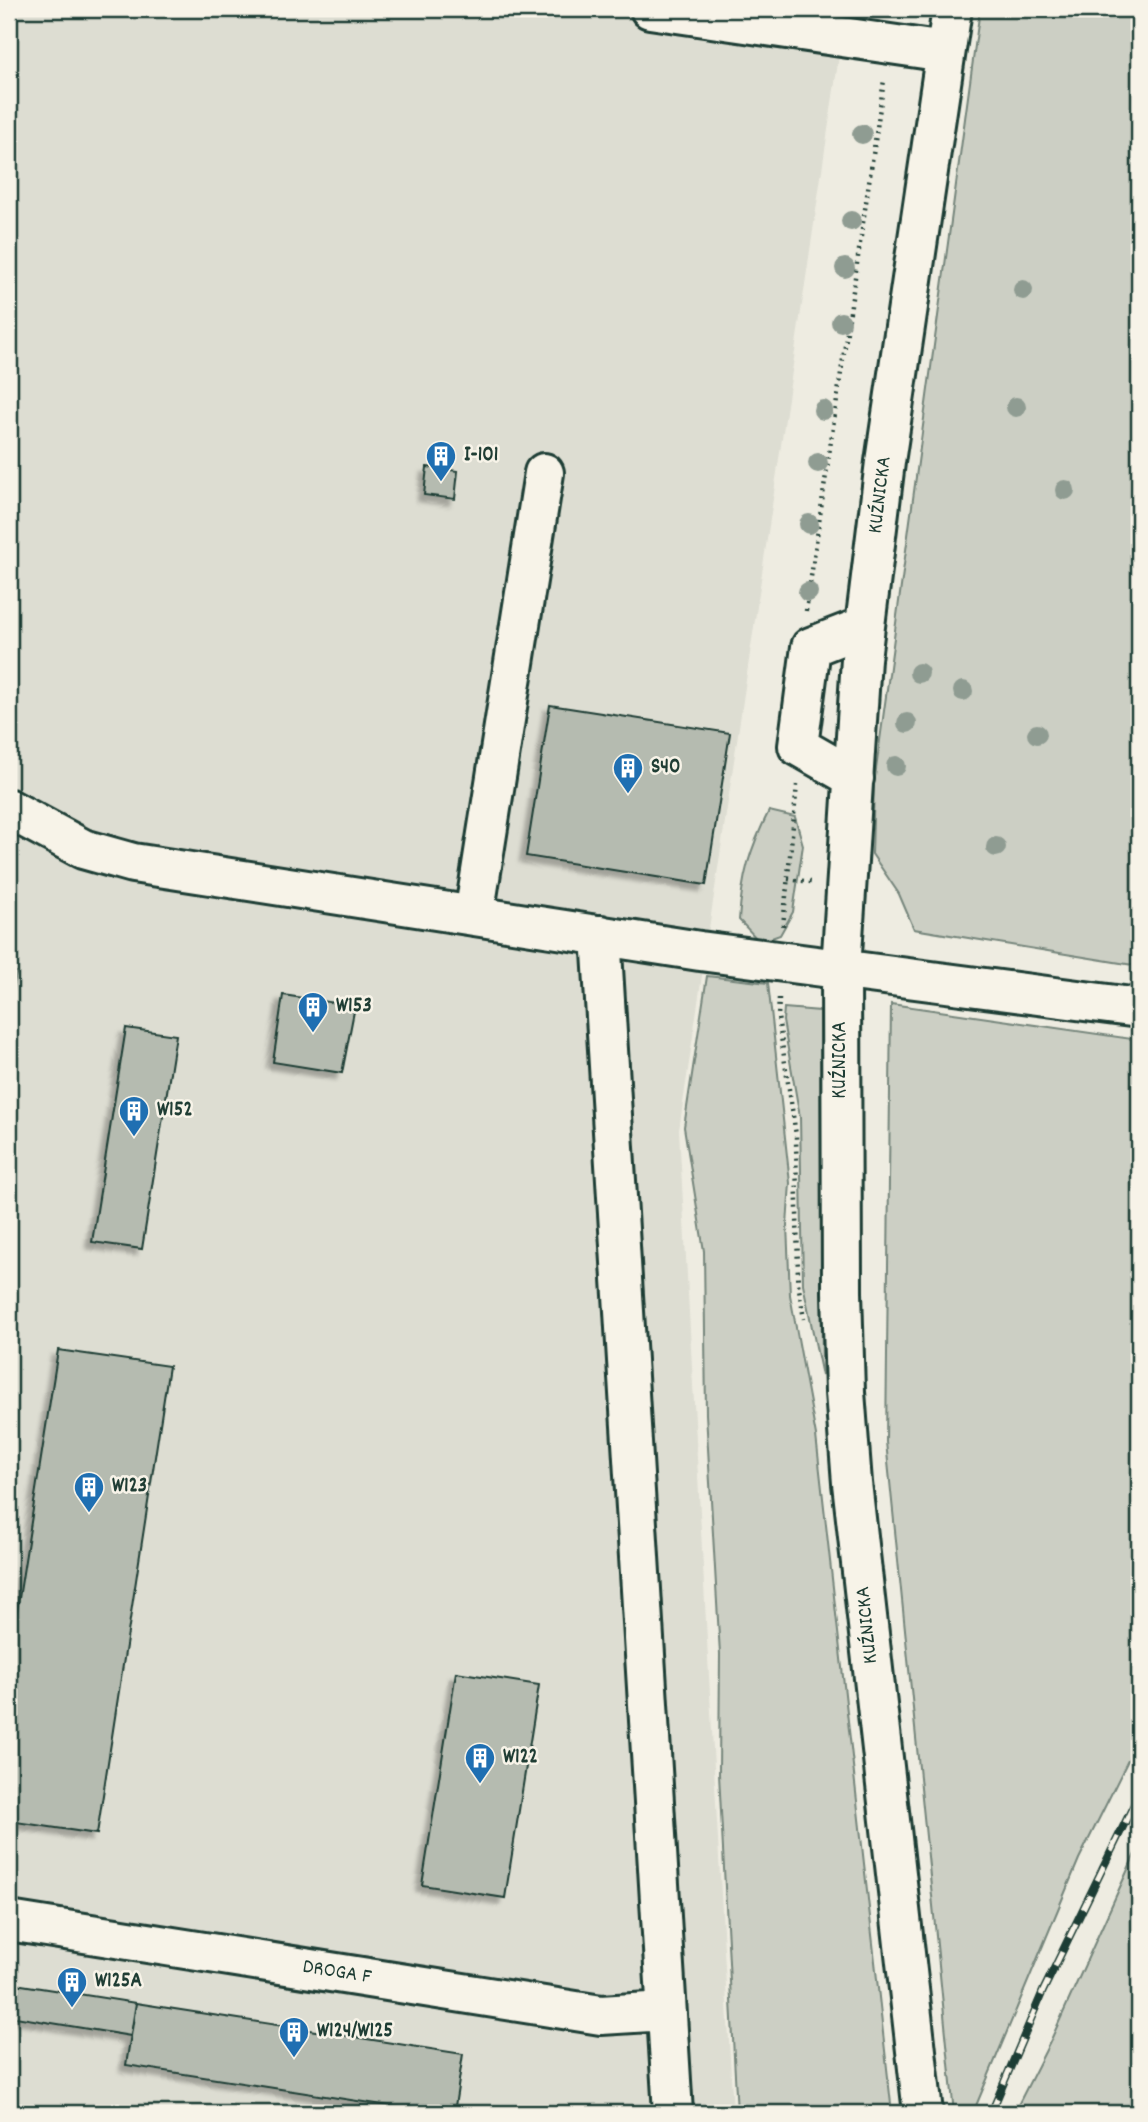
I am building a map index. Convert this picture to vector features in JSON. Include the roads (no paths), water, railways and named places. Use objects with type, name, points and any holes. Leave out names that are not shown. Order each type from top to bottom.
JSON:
[{"type":"street","points":[[650,9],[945,52]]},
{"type":"street","name":"KUŹNICKA","points":[[923,2113],[852,1483],[845,1392],[841,969],[865,626],[885,462],[952,9]]},
{"type":"street","points":[[474,916],[544,473]]},
{"type":"street","points":[[854,778],[798,746],[811,647],[865,626]]},
{"type":"street","points":[[9,809],[83,849],[133,863],[601,935],[1139,1008]]},
{"type":"street","points":[[601,935],[673,2113]]},
{"type":"street","name":"DROGA F","points":[[9,1921],[601,2015],[666,2011]]},
{"type":"railway","points":[[991,2113],[1043,1991],[1139,1794]]},
{"type":"place","name":"I-101","points":[[441,483]]},
{"type":"place","name":"S40","points":[[628,795]]},
{"type":"place","name":"W153","points":[[313,1034]]},
{"type":"place","name":"W152","points":[[134,1138]]},
{"type":"place","name":"W123","points":[[89,1514]]},
{"type":"place","name":"W122","points":[[480,1785]]},
{"type":"place","name":"W125A","points":[[72,2009]]},
{"type":"place","name":"W124/W125","points":[[294,2059]]}]
